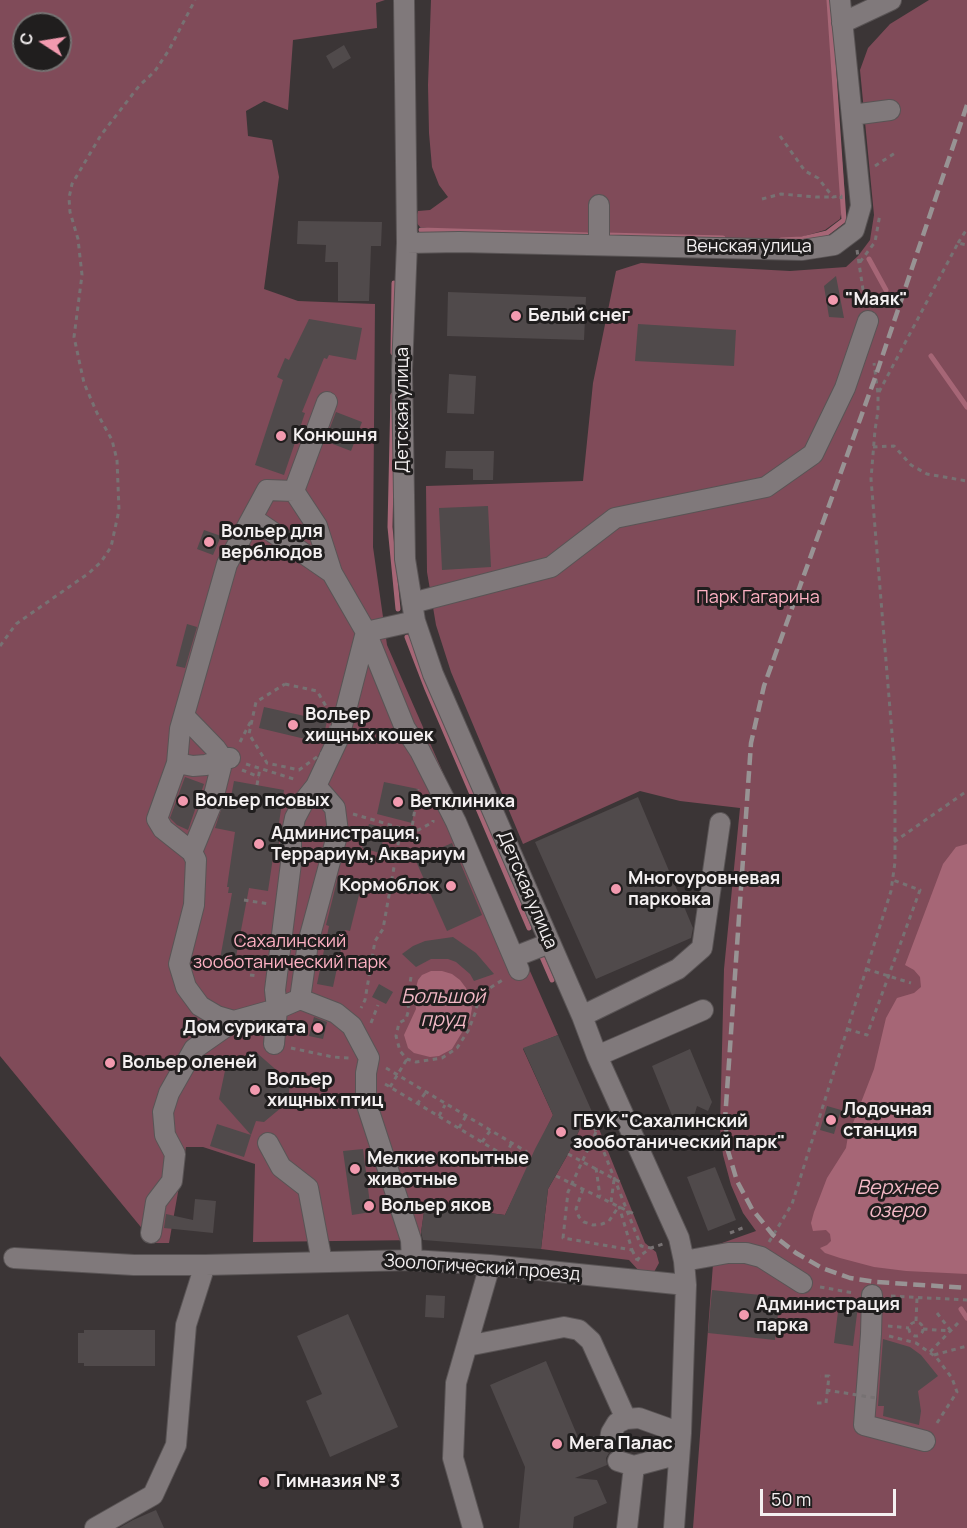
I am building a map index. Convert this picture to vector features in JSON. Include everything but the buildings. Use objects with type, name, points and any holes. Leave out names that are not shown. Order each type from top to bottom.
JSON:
[{"type":"street","name":"Детская улица","points":[[404,0],[407,243],[402,381],[405,560],[413,612],[433,674],[582,1016],[597,1056],[679,1238],[686,1285],[679,1454],[687,1475],[674,1528]]},
{"type":"street","points":[[840,0],[861,206],[854,230]]},
{"type":"street","points":[[842,23],[891,0]]},
{"type":"street","points":[[852,115],[890,110]]},
{"type":"street","points":[[599,205],[599,245]]},
{"type":"street","name":"Венская улица","points":[[407,243],[459,242],[802,250],[834,245],[854,230]]},
{"type":"street","points":[[366,632],[413,612],[550,567],[615,518],[766,487],[813,454],[845,388],[868,321]]},
{"type":"street","points":[[294,491],[327,402]]},
{"type":"street","points":[[234,1021],[217,1016],[200,1006],[186,987],[179,964],[194,905],[196,860],[192,852],[163,829],[157,819],[177,763],[180,729],[227,564],[267,490],[294,491]]},
{"type":"street","points":[[294,491],[317,526],[332,573],[366,632],[405,728],[420,751],[456,822],[516,964],[550,943]]},
{"type":"street","points":[[252,518],[332,573]]},
{"type":"street","points":[[274,1044],[277,1009],[275,990],[291,863],[291,837],[295,819],[304,801],[316,786],[339,737],[366,632]]},
{"type":"street","points":[[184,716],[227,759]]},
{"type":"street","points":[[177,763],[193,766],[206,765],[227,759]]},
{"type":"street","points":[[192,852],[227,759]]},
{"type":"street","points":[[300,999],[308,943],[338,832],[335,808],[316,786]]},
{"type":"street","points":[[582,1016],[678,969],[702,948],[720,823]]},
{"type":"street","points":[[151,1233],[156,1202],[171,1181],[175,1154],[165,1135],[163,1112],[169,1093],[194,1048],[234,1021],[277,1009],[300,999],[336,1013],[352,1026],[367,1065],[366,1102],[411,1240],[412,1260]]},
{"type":"street","points":[[597,1056],[702,1010]]},
{"type":"street","points":[[268,1143],[281,1167],[308,1188],[322,1262]]},
{"type":"street","points":[[684,1261],[728,1253],[746,1253],[761,1257],[802,1283]]},
{"type":"street","name":"Зоологический проезд","points":[[14,1258],[134,1265],[412,1260],[490,1265],[686,1285]]},
{"type":"street","points":[[95,1528],[153,1495],[176,1445],[186,1325],[205,1265]]},
{"type":"street","points":[[473,1528],[453,1458],[456,1383],[490,1265]]},
{"type":"street","points":[[872,1295],[877,1330],[864,1425],[929,1435]]},
{"type":"street","points":[[467,1346],[564,1327],[579,1330],[591,1341],[626,1419]]},
{"type":"street","points":[[610,1441],[611,1433],[618,1423],[626,1419],[639,1418],[681,1433]]},
{"type":"street","points":[[627,1528],[626,1463],[679,1454]]},
{"type":"path","points":[[0,646],[16,624],[89,573],[101,562],[111,547],[119,510],[117,460],[112,440],[84,383],[74,337],[82,275],[78,239],[70,212],[69,198],[72,184],[101,135],[139,86],[155,71],[169,50],[195,0]]},
{"type":"path","points":[[780,136],[805,171],[818,178],[833,197]]},
{"type":"path","points":[[762,199],[781,194],[816,197],[840,196],[854,230]]},
{"type":"path","points":[[878,394],[957,243],[967,229]]},
{"type":"path","points":[[957,243],[967,245]]},
{"type":"path","points":[[859,264],[868,321]]},
{"type":"path","points":[[761,1257],[792,1204],[891,891],[894,770],[871,479],[878,394],[873,353]]},
{"type":"path","points":[[873,447],[894,446],[911,465],[927,474],[967,481]]},
{"type":"path","points":[[253,718],[249,734],[267,763],[299,770],[325,751],[333,718],[317,692],[285,684],[256,702],[253,718],[227,759],[316,786]]},
{"type":"path","points":[[257,785],[260,768]]},
{"type":"path","points":[[411,834],[419,785]]},
{"type":"path","points":[[894,842],[967,790]]},
{"type":"path","points":[[335,808],[401,828],[383,929],[375,941],[365,1000],[352,1026]]},
{"type":"path","points":[[400,833],[411,834],[433,822]]},
{"type":"path","points":[[847,1029],[867,1035],[920,890],[892,879]]},
{"type":"path","points":[[411,977],[407,1002],[410,1009],[406,1019],[399,1023],[396,1036],[400,1051],[407,1059],[416,1062],[429,1061],[442,1058],[457,1048],[468,1031],[476,1011],[479,994],[516,964]]},
{"type":"path","points":[[866,969],[911,983]]},
{"type":"path","points":[[274,1044],[367,1065],[398,1075],[527,1152]]},
{"type":"path","points":[[390,1087],[407,1059]]},
{"type":"path","points":[[367,1065],[390,1087],[520,1165]]},
{"type":"path","points":[[417,1104],[426,1092]]},
{"type":"path","points":[[439,1116],[446,1104]]},
{"type":"path","points":[[459,1128],[466,1116]]},
{"type":"path","points":[[594,1126],[641,1246],[651,1248]]},
{"type":"path","points":[[482,1142],[490,1130]]},
{"type":"path","points":[[596,1132],[568,1192],[563,1238],[632,1250]]},
{"type":"path","points":[[506,1156],[512,1143]]},
{"type":"path","points":[[568,1154],[620,1182]]},
{"type":"path","points":[[596,1168],[600,1197]]},
{"type":"path","points":[[556,1176],[634,1214]]},
{"type":"path","points":[[611,1202],[614,1180]]},
{"type":"path","points":[[582,1188],[576,1209],[579,1217],[584,1221],[593,1225],[602,1224],[609,1221],[619,1206]]},
{"type":"path","points":[[619,1206],[637,1260],[636,1268]]},
{"type":"path","points":[[637,1260],[651,1248],[670,1242]]},
{"type":"path","points":[[916,1321],[917,1298]]},
{"type":"path","points":[[937,1313],[951,1331]]},
{"type":"path","points":[[916,1321],[921,1323],[923,1329],[921,1334],[915,1336],[910,1334],[909,1328],[916,1321]]},
{"type":"path","points":[[930,1352],[958,1323]]},
{"type":"path","points":[[877,1330],[909,1328]]},
{"type":"path","points":[[923,1329],[951,1331]]},
{"type":"path","points":[[877,1330],[914,1342],[930,1352],[952,1378],[957,1392],[944,1416],[929,1435]]},
{"type":"path","points":[[914,1342],[915,1336]]},
{"type":"path","points":[[934,1355],[967,1346]]},
{"type":"path","points":[[817,1403],[826,1403],[829,1376],[820,1376]]},
{"type":"path","points":[[826,1390],[876,1398]]},
{"type":"green space","name":"Сахалинский зооботанический парк","points":[[0,0],[385,0],[376,3],[377,28],[293,40],[288,110],[264,101],[246,111],[248,136],[272,140],[279,177],[264,289],[298,301],[375,304],[373,547],[387,645],[558,1035],[523,1049],[553,1115],[505,1215],[425,1205],[420,1240],[253,1242],[255,1164],[203,1147],[186,1147],[169,1243],[154,1243],[0,1056]]},
{"type":"green space","points":[[431,0],[829,0],[845,197],[840,219],[825,230],[801,237],[778,239],[605,235],[589,211],[589,235],[442,230],[420,227],[415,221],[418,211],[430,210],[448,197],[439,185],[432,167],[429,133]]},
{"type":"green space","name":"Парк Гагарина","points":[[929,0],[967,0],[967,1528],[693,1528],[713,1264],[708,1248],[756,1231],[743,1213],[731,1185],[723,1155],[720,1128],[724,969],[740,808],[680,801],[640,791],[523,844],[451,672],[436,625],[427,572],[426,486],[583,481],[593,383],[616,271],[641,263],[790,271],[846,267],[858,256],[870,240],[874,215],[860,70],[868,48],[890,24]]},
{"type":"green space","points":[[593,1114],[645,1243],[656,1252],[659,1263],[654,1272],[640,1272],[629,1260],[541,1249],[548,1189],[586,1116]]},
{"type":"water","name":"Верхнее озеро","points":[[967,844],[967,1274],[874,1267],[825,1253],[820,1248],[831,1241],[830,1234],[826,1230],[813,1231],[811,1223],[827,1178],[846,1148],[848,1136],[874,1069],[886,1018],[897,998],[914,993],[921,987],[920,977],[905,965],[943,864],[956,847]]},
{"type":"water","name":"Большой пруд","points":[[431,971],[452,974],[460,980],[466,988],[472,1008],[470,1019],[452,1049],[439,1056],[430,1057],[414,1053],[408,1048],[404,1035],[416,1009],[414,996],[418,980],[422,975]]},
{"type":"waterway","points":[[781,240],[802,239],[827,233],[844,220],[829,0]]},
{"type":"waterway","points":[[421,230],[587,235]]},
{"type":"waterway","points":[[606,235],[723,238]]},
{"type":"waterway","points":[[869,259],[886,290]]},
{"type":"waterway","points":[[393,353],[394,283]]},
{"type":"waterway","points":[[931,356],[967,407]]},
{"type":"waterway","points":[[393,395],[390,527],[398,609]]},
{"type":"waterway","points":[[407,637],[529,928]]},
{"type":"waterway","points":[[542,957],[552,980]]},
{"type":"waterway","points":[[961,1309],[967,1318]]},
{"type":"railway","points":[[967,105],[876,375],[764,686],[751,743],[725,1120],[728,1151],[737,1181],[752,1209],[773,1235],[796,1253],[822,1268],[850,1278],[967,1288]]},
{"type":"place","name":"\"Маяк\"","points":[[833,300]]},
{"type":"place","name":"Белый снег","points":[[516,316]]},
{"type":"place","name":"Конюшня","points":[[281,436]]},
{"type":"place","name":"Вольер для верблюдов","points":[[209,542]]},
{"type":"place","name":"Вольер хищных кошек","points":[[293,725]]},
{"type":"place","name":"Вольер псовых","points":[[183,801]]},
{"type":"place","name":"Ветклиника","points":[[398,802]]},
{"type":"place","name":"Администрация, Террариум, Аквариум","points":[[259,844]]},
{"type":"place","name":"Кормоблок","points":[[451,886]]},
{"type":"place","name":"Многоуровневая парковка","points":[[616,889]]},
{"type":"place","name":"Дом суриката","points":[[318,1028]]},
{"type":"place","name":"Вольер оленей","points":[[110,1063]]},
{"type":"place","name":"Вольер хищных птиц","points":[[255,1090]]},
{"type":"place","name":"Лодочная станция","points":[[831,1120]]},
{"type":"place","name":"ГБУК \"Сахалинский зооботанический парк\"","points":[[561,1132]]},
{"type":"place","name":"Мелкие копытные животные","points":[[355,1169]]},
{"type":"place","name":"Вольер яков","points":[[369,1206]]},
{"type":"place","name":"Администрация парка","points":[[744,1315]]},
{"type":"place","name":"Мега Палас","points":[[557,1444]]},
{"type":"place","name":"Гимназия № 3","points":[[264,1482]]}]
